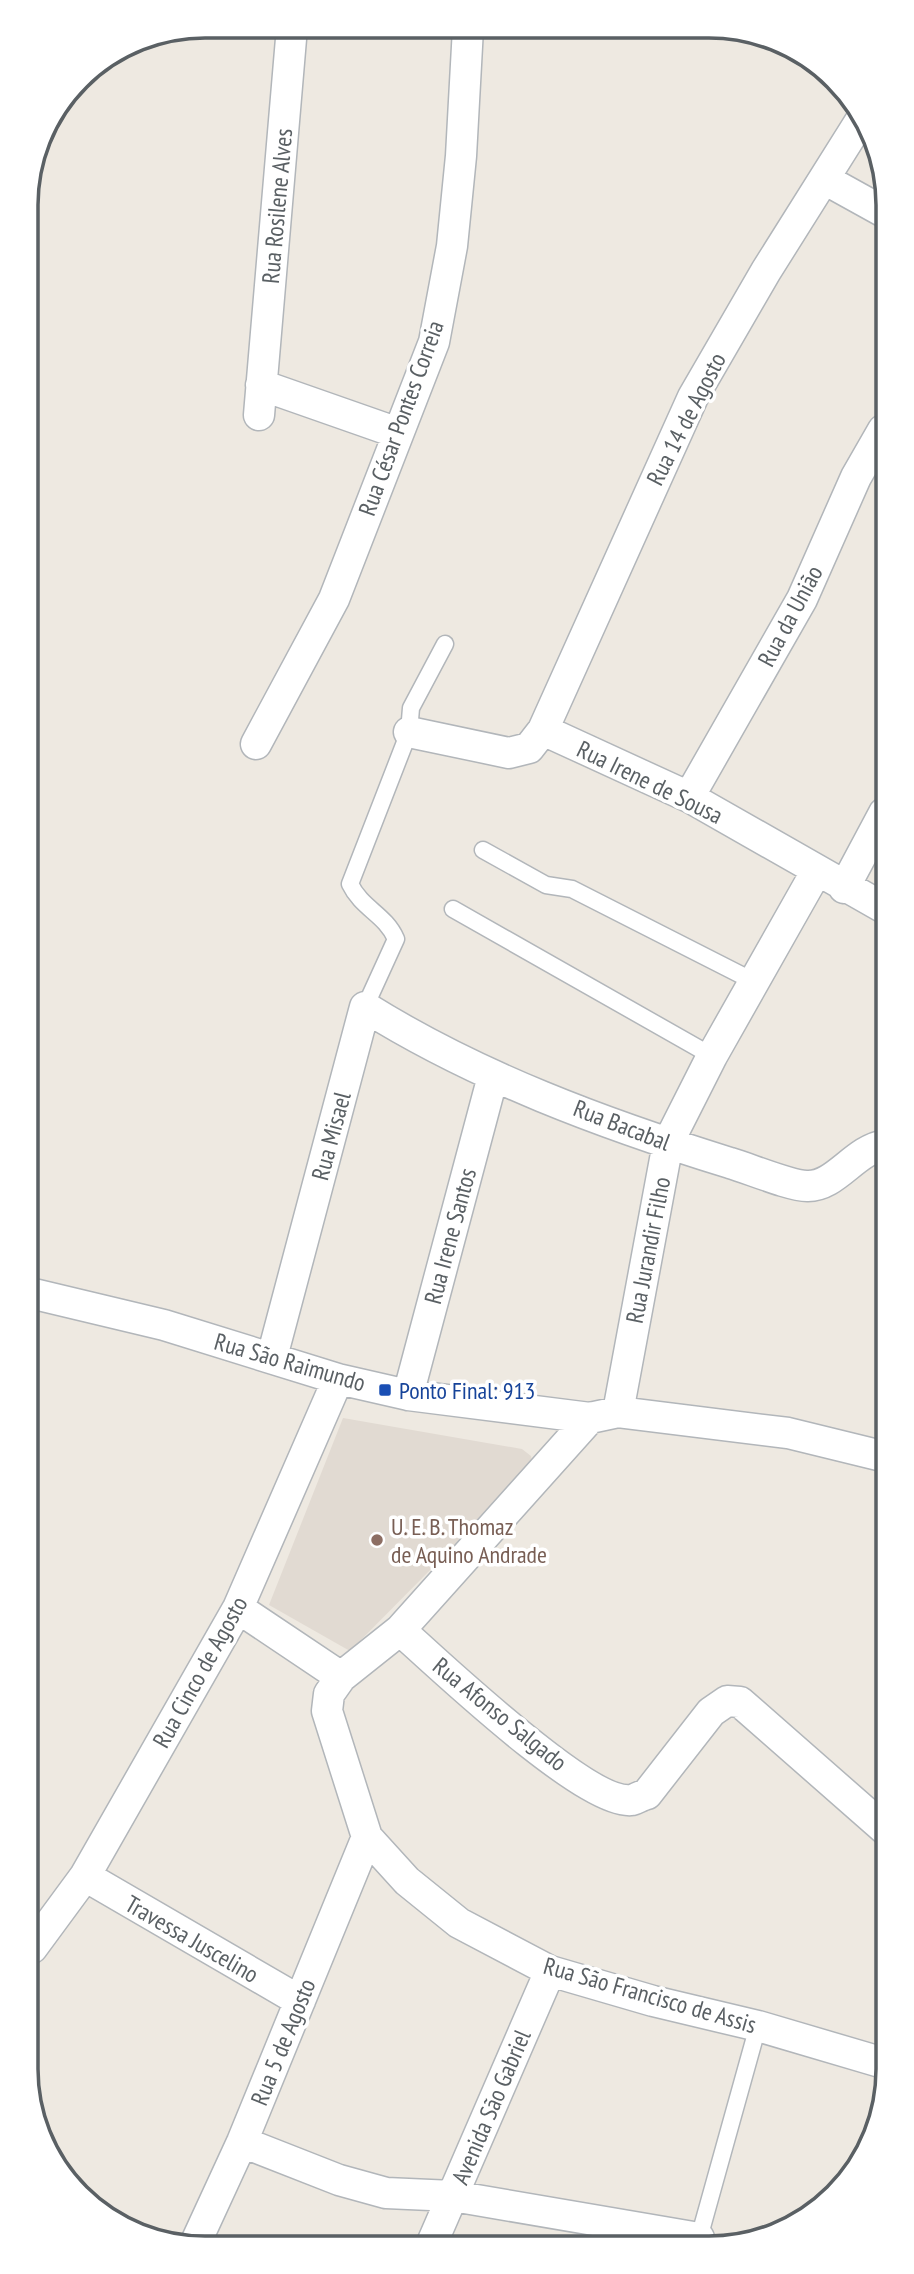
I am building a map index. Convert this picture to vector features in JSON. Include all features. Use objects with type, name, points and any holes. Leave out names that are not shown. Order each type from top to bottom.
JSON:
[{"type":"street","name":"Rua Rosilene Alves","points":[[259,415],[291,38]]},
{"type":"street","name":"Rua César Pontes Correia","points":[[256,744],[334,599],[434,342],[452,246],[461,156],[467,38]]},
{"type":"street","name":"Rua 14 de Agosto","points":[[543,730],[693,397],[766,271],[826,180],[856,128]]},
{"type":"street","points":[[826,180],[876,208]]},
{"type":"street","points":[[261,385],[398,433]]},
{"type":"street","name":"Rua da União","points":[[689,797],[802,599],[856,477],[876,442]]},
{"type":"street","points":[[409,732],[509,753],[529,748],[543,730]]},
{"type":"street","name":"Rua Irene de Sousa","points":[[543,730],[689,797],[876,904]]},
{"type":"street","points":[[844,888],[876,829]]},
{"type":"street","points":[[712,1056],[816,872]]},
{"type":"street","name":"Rua Bacabal","points":[[365,1007],[418,1040],[493,1076],[668,1143],[807,1186],[835,1176],[860,1153],[875,1148]]},
{"type":"street","name":"Rua Misael","points":[[272,1357],[365,1007]]},
{"type":"street","name":"Rua Jurandir Filho","points":[[604,1415],[668,1143],[712,1056]]},
{"type":"street","name":"Rua Irene Santos","points":[[408,1395],[493,1076]]},
{"type":"street","name":"Rua São Raimundo","points":[[38,1295],[164,1325],[338,1379],[408,1395],[788,1433],[875,1454]]},
{"type":"street","name":"Rua Cinco de Agosto","points":[[38,1940],[85,1876],[238,1608],[338,1379]]},
{"type":"street","points":[[367,1837],[327,1711],[329,1694],[341,1677],[400,1630],[604,1415]]},
{"type":"street","points":[[238,1608],[341,1677]]},
{"type":"street","name":"Rua Afonso Salgado","points":[[400,1630],[507,1726],[562,1768],[598,1788],[631,1800],[647,1794],[711,1712],[727,1701],[740,1702],[760,1716],[875,1820]]},
{"type":"street","name":"Rua São Francisco de Assis","points":[[367,1837],[407,1881],[459,1923],[550,1971],[758,2026],[875,2060]]},
{"type":"street","name":"Rua 5 de Agosto","points":[[199,2235],[242,2142],[367,1837]]},
{"type":"street","name":"Travessa Juscelino","points":[[85,1876],[300,2001]]},
{"type":"street","name":"Avenida São Gabriel","points":[[435,2236],[550,1971]]},
{"type":"street","points":[[242,2142],[339,2179],[386,2193],[453,2196],[687,2236]]},
{"type":"lane","points":[[409,732],[411,708],[445,644]]},
{"type":"lane","name":"Rua Misael","points":[[365,1007],[396,939],[386,921],[359,902],[350,884],[409,732]]},
{"type":"lane","points":[[483,850],[547,885],[572,889],[752,981]]},
{"type":"lane","points":[[453,909],[712,1056]]},
{"type":"lane","points":[[700,2236],[758,2026]]},
{"type":"shaded area","name":"U. E. B. Thomaz de Aquino Andrade","points":[[343,1418],[522,1449],[531,1456],[533,1466],[350,1651],[269,1605]]},
{"type":"place","name":"Ponto Final: 913","points":[[385,1390]]},
{"type":"place","name":"U. E. B. Thomaz de Aquino Andrade","points":[[377,1540]]}]
